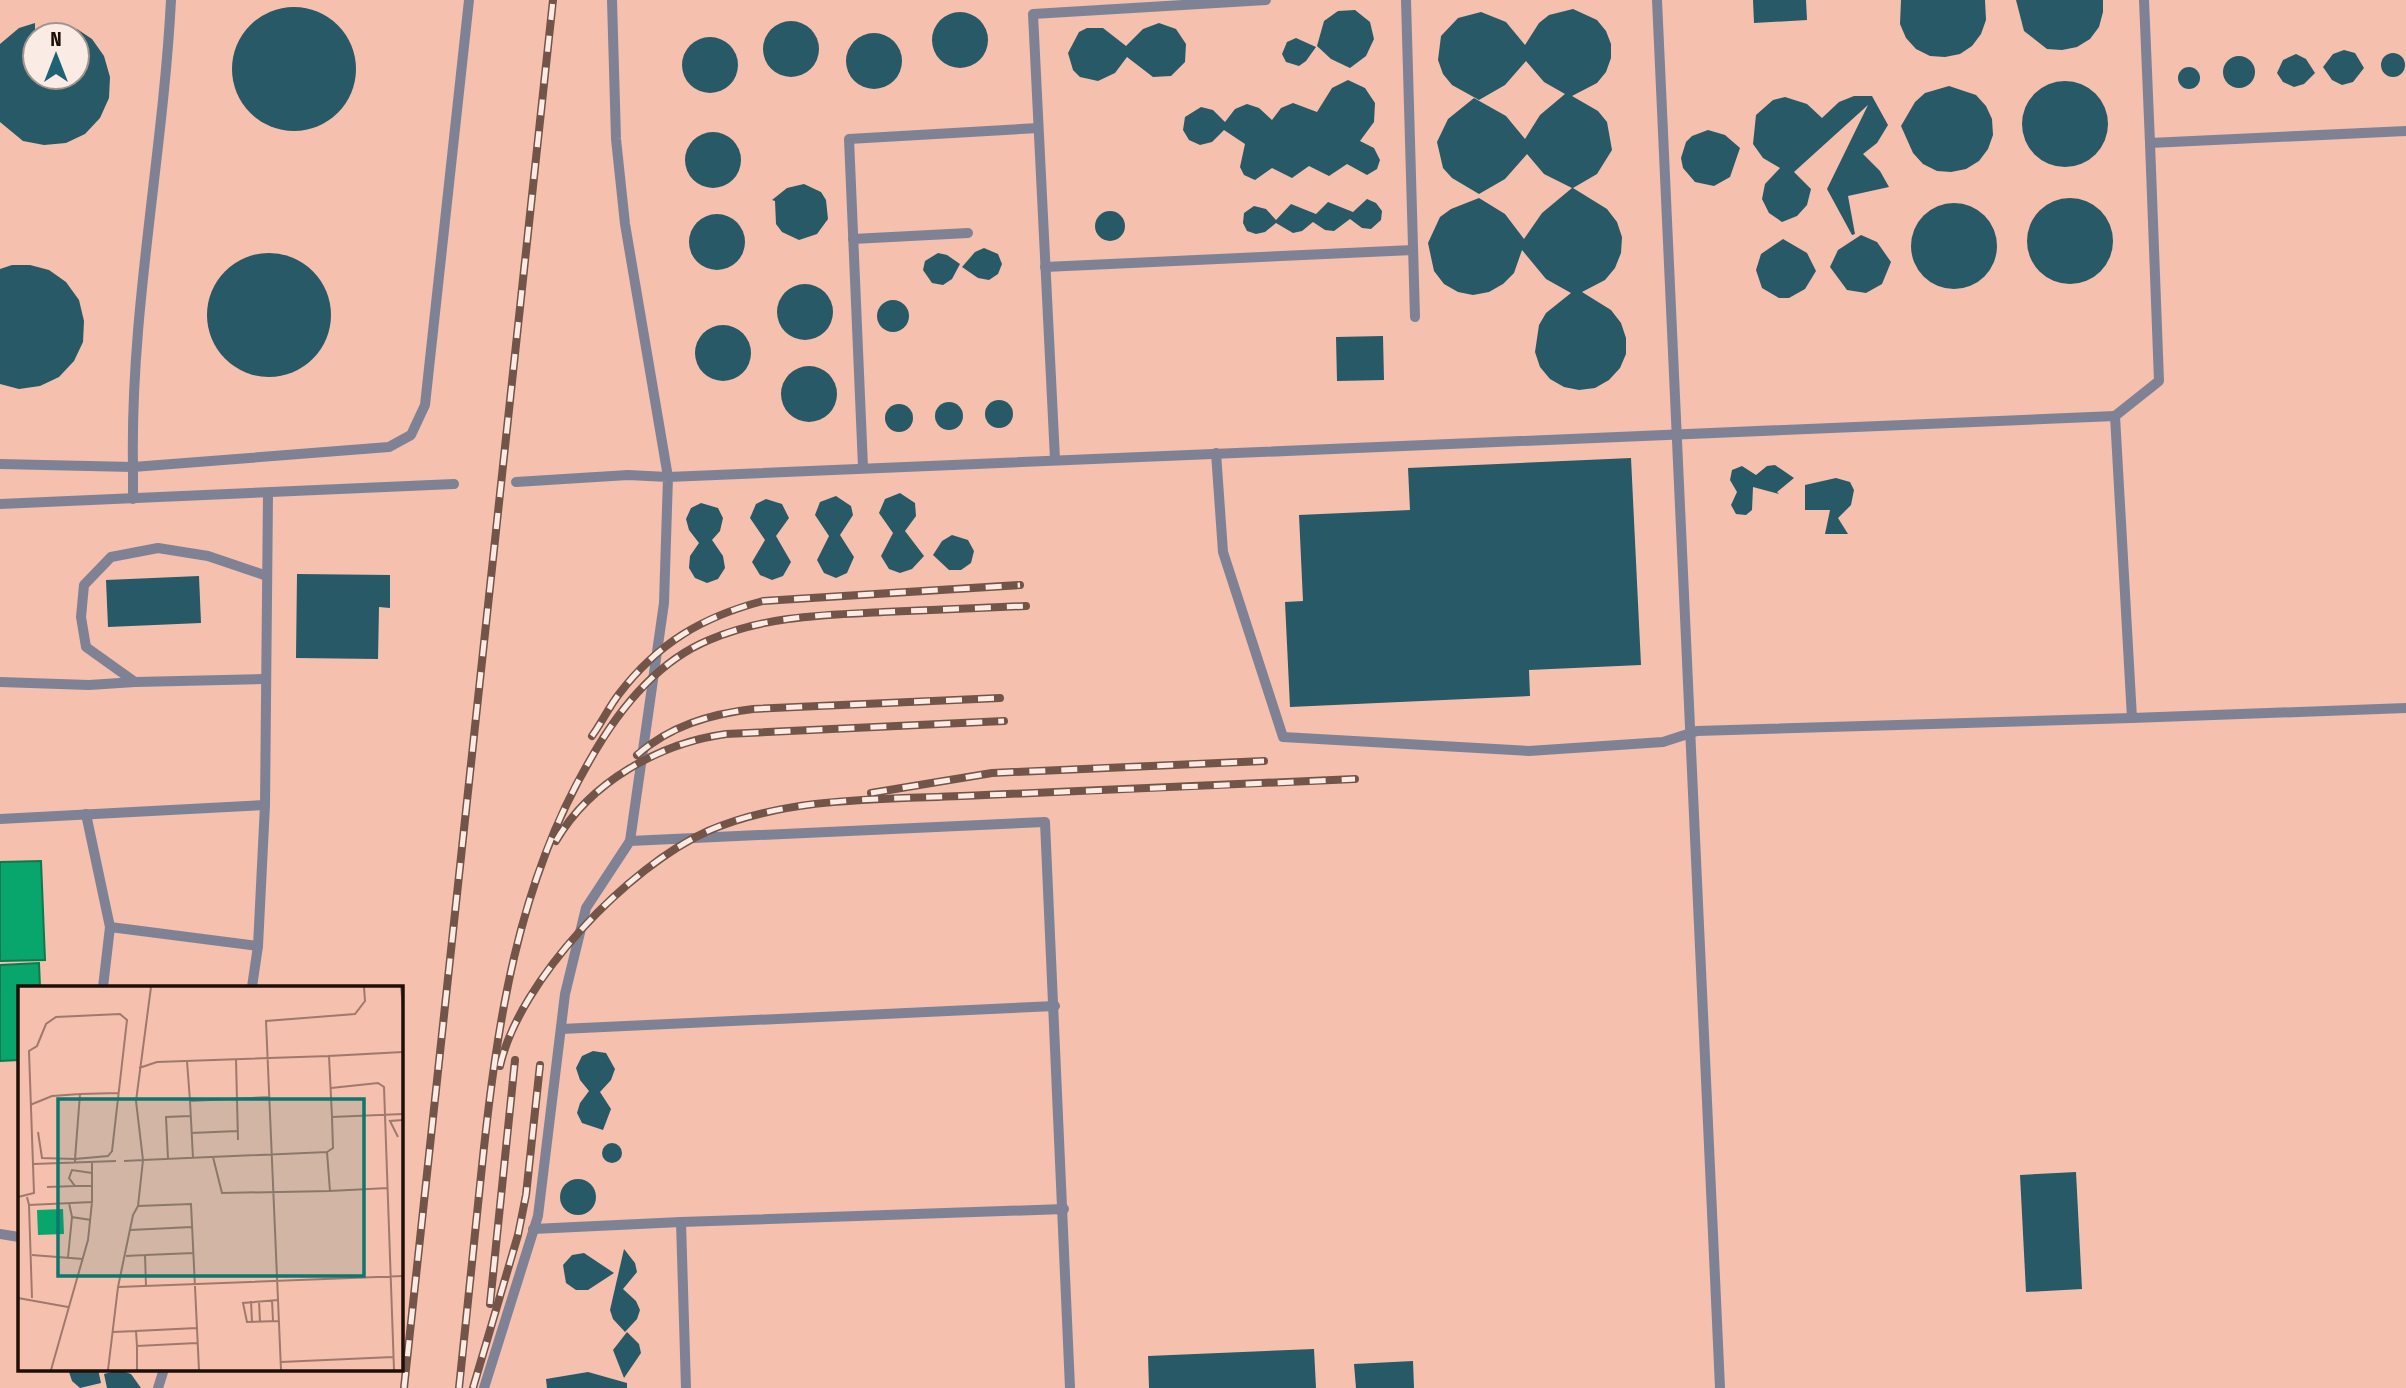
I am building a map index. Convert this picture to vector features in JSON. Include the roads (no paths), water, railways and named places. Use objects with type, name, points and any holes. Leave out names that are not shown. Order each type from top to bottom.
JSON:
[{"type":"lane","points":[[133,499],[132,430],[142,297],[167,84],[171,0]]},
{"type":"lane","points":[[0,464],[133,467],[389,447],[411,435],[425,405],[469,0]]},
{"type":"lane","points":[[484,1388],[538,1216],[565,994],[586,908],[630,841],[664,603],[668,477],[625,224],[616,139],[612,0]]},
{"type":"lane","points":[[1032,0],[1055,460]]},
{"type":"lane","points":[[1033,13],[1266,0]]},
{"type":"lane","points":[[1406,0],[1415,317]]},
{"type":"lane","points":[[1657,0],[1720,1388]]},
{"type":"lane","points":[[516,482],[628,475],[668,477],[2115,416],[2159,381],[2144,0]]},
{"type":"lane","points":[[863,467],[849,139],[1038,128]]},
{"type":"lane","points":[[2150,143],[2406,131]]},
{"type":"lane","points":[[853,239],[968,233]]},
{"type":"lane","points":[[1045,267],[1413,250]]},
{"type":"lane","points":[[2115,416],[2132,718]]},
{"type":"lane","points":[[1216,453],[1223,552],[1283,737],[1529,751],[1662,742],[1692,732],[2406,708]]},
{"type":"lane","points":[[0,504],[454,484]]},
{"type":"lane","points":[[251,986],[258,946],[265,805],[268,494]]},
{"type":"lane","points":[[135,682],[86,647],[81,617],[84,585],[111,557],[159,548],[208,556],[267,576]]},
{"type":"lane","points":[[0,682],[89,685],[266,680]]},
{"type":"lane","points":[[0,819],[265,805]]},
{"type":"lane","points":[[86,814],[110,927],[103,986]]},
{"type":"lane","points":[[630,841],[1045,822],[1070,1388]]},
{"type":"lane","points":[[110,927],[258,946]]},
{"type":"lane","points":[[561,1029],[1055,1006]]},
{"type":"lane","points":[[533,1229],[1064,1209]]},
{"type":"lane","points":[[681,1222],[686,1388]]},
{"type":"lane","points":[[0,1234],[18,1237]]},
{"type":"lane","points":[[158,1388],[164,1370]]},
{"type":"railway","points":[[404,1388],[553,0]]},
{"type":"railway","points":[[592,736],[619,694],[649,660],[683,634],[741,607],[763,601],[1020,585]]},
{"type":"railway","points":[[459,1388],[488,1113],[514,957],[544,856],[590,760],[613,724],[640,690],[672,661],[709,640],[730,632],[773,621],[816,616],[1026,606]]},
{"type":"railway","points":[[637,755],[677,729],[706,718],[737,711],[1000,698]]},
{"type":"railway","points":[[556,841],[570,820],[607,784],[652,756],[701,739],[726,734],[1004,721]]},
{"type":"railway","points":[[871,793],[992,773],[1264,761]]},
{"type":"railway","points":[[500,1066],[511,1033],[529,998],[581,929],[645,870],[708,831],[741,819],[774,810],[845,801],[1355,779]]},
{"type":"railway","points":[[490,1304],[515,1060]]},
{"type":"railway","points":[[473,1388],[518,1235],[526,1195],[540,1065]]}]
